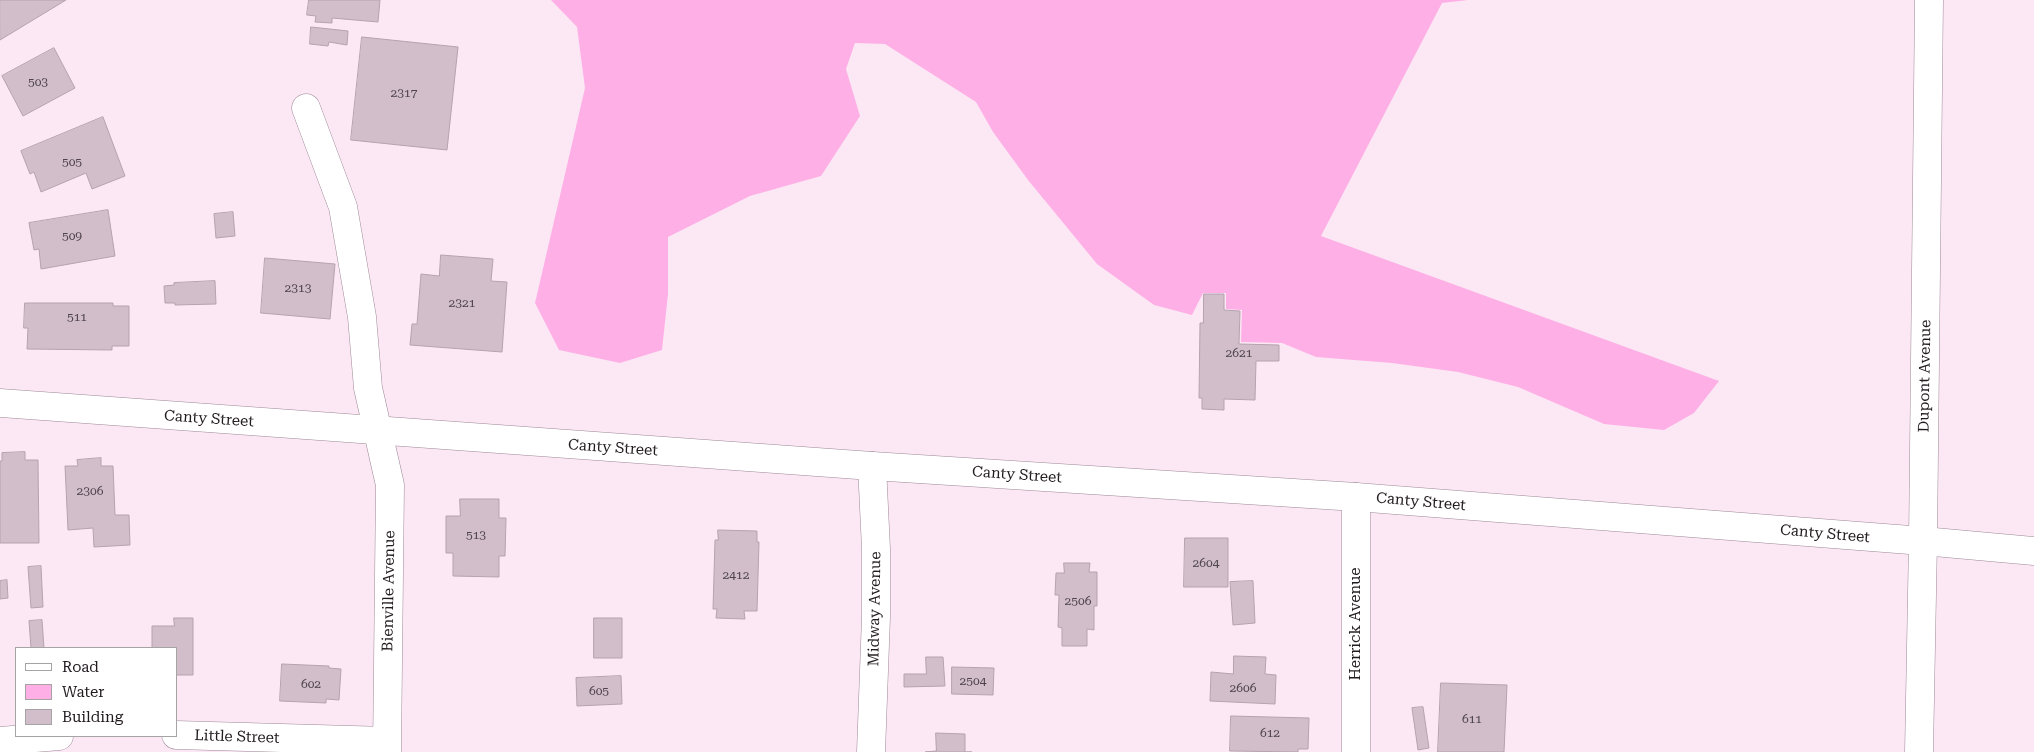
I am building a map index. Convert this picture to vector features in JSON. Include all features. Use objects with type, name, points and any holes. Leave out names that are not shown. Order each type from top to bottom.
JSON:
[{"type":"street","name":"Dupont Avenue","points":[[1919,752],[1929,0]]},
{"type":"street","name":"Bienville Avenue","points":[[306,108],[343,207],[362,317],[368,388],[390,485],[387,746]]},
{"type":"street","name":"Canty Street","points":[[0,403],[872,466],[1356,496],[2034,552]]},
{"type":"street","name":"Midway Avenue","points":[[871,752],[876,617],[876,549],[872,466]]},
{"type":"street","name":"Herrick Avenue","points":[[1356,496],[1356,752]]},
{"type":"street","name":"Little Street","points":[[178,735],[387,746]]},
{"type":"street","points":[[0,741],[47,737]]},
{"type":"water","points":[[551,0],[1468,0],[1442,3],[1321,236],[1719,381],[1694,413],[1664,430],[1604,424],[1518,387],[1458,372],[1392,363],[1316,357],[1282,343],[1241,342],[1242,310],[1226,309],[1226,293],[1203,293],[1192,315],[1154,305],[1097,264],[1028,180],[993,132],[976,102],[885,44],[855,43],[846,69],[860,116],[821,176],[750,196],[668,237],[668,294],[662,350],[620,363],[559,350],[535,303],[585,88],[577,27]]},
{"type":"building","points":[[0,0],[66,0],[0,40]]},
{"type":"building","points":[[309,0],[380,0],[378,22],[332,18],[332,23],[315,22],[316,16],[307,15]]},
{"type":"building","points":[[311,27],[348,31],[347,45],[329,42],[328,46],[310,44]]},
{"type":"building","points":[[362,37],[458,47],[447,150],[351,140]]},
{"type":"building","points":[[54,48],[75,88],[23,116],[2,76]]},
{"type":"building","points":[[103,117],[125,176],[92,189],[86,173],[41,192],[34,172],[30,174],[21,151]]},
{"type":"building","points":[[108,210],[115,256],[41,269],[39,249],[34,250],[29,223]]},
{"type":"building","points":[[233,212],[235,236],[216,238],[214,214]]},
{"type":"building","points":[[441,255],[493,259],[491,281],[507,282],[502,352],[410,345],[412,324],[417,324],[421,274],[439,276]]},
{"type":"building","points":[[265,258],[335,264],[330,319],[261,313]]},
{"type":"building","points":[[215,281],[216,304],[175,305],[175,303],[165,303],[164,286],[174,285],[174,283]]},
{"type":"building","points":[[1204,294],[1224,294],[1224,310],[1240,311],[1239,344],[1279,345],[1279,361],[1256,361],[1255,400],[1224,399],[1224,410],[1202,409],[1202,398],[1199,398],[1200,323],[1203,323]]},
{"type":"building","points":[[25,303],[113,303],[113,306],[129,306],[129,346],[112,346],[112,350],[27,349],[28,328],[24,328]]},
{"type":"building","points":[[25,452],[25,460],[38,460],[39,543],[0,543],[0,461],[2,461],[2,453]]},
{"type":"building","points":[[101,458],[101,466],[113,466],[115,515],[129,515],[130,545],[94,547],[93,528],[68,530],[65,466],[78,466],[77,460]]},
{"type":"building","points":[[460,499],[499,499],[499,518],[506,518],[505,556],[499,556],[499,577],[453,576],[453,553],[446,553],[446,516],[460,516]]},
{"type":"building","points":[[718,530],[757,531],[757,542],[759,542],[757,611],[744,611],[745,619],[716,618],[717,609],[713,609],[715,540],[718,540]]},
{"type":"building","points":[[1185,538],[1228,538],[1228,587],[1184,587]]},
{"type":"building","points":[[1064,563],[1090,563],[1089,572],[1097,572],[1097,606],[1094,606],[1094,630],[1087,629],[1087,646],[1062,646],[1062,628],[1058,627],[1059,595],[1055,595],[1056,573],[1064,573]]},
{"type":"building","points":[[41,566],[43,607],[31,608],[28,567]]},
{"type":"building","points":[[7,580],[8,598],[0,599],[0,581]]},
{"type":"building","points":[[1253,581],[1255,623],[1233,625],[1230,582]]},
{"type":"building","points":[[174,618],[193,618],[193,675],[178,675],[178,647],[152,647],[152,626],[174,626]]},
{"type":"building","points":[[594,618],[622,618],[622,658],[594,658]]},
{"type":"building","points":[[42,620],[44,647],[31,647],[29,621]]},
{"type":"building","points":[[1234,656],[1266,657],[1265,674],[1276,675],[1275,704],[1210,701],[1211,672],[1233,674]]},
{"type":"building","points":[[926,657],[943,657],[945,686],[904,687],[904,674],[926,674]]},
{"type":"building","points":[[282,664],[329,666],[329,668],[341,669],[339,700],[326,699],[326,703],[280,701]]},
{"type":"building","points":[[952,667],[994,668],[993,695],[952,694]]},
{"type":"building","points":[[621,676],[622,704],[577,706],[576,678]]},
{"type":"building","points":[[1441,683],[1507,685],[1504,752],[1438,752]]},
{"type":"building","points":[[1423,707],[1429,748],[1418,750],[1412,708]]},
{"type":"building","points":[[1231,716],[1309,718],[1308,749],[1298,749],[1298,752],[1230,751]]},
{"type":"building","points":[[936,733],[965,734],[965,752],[925,752],[936,751]]}]
